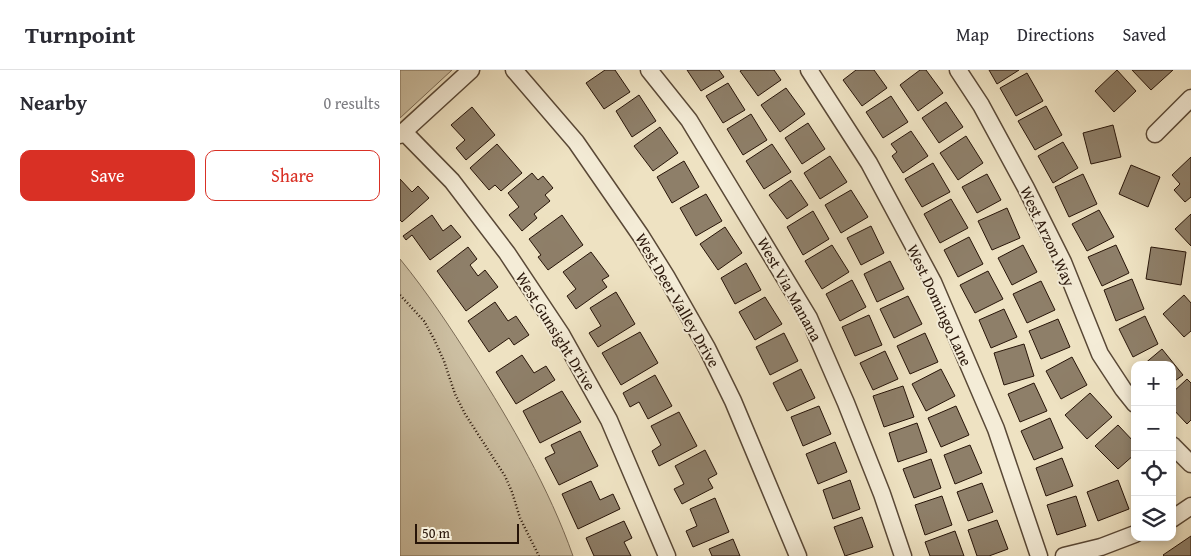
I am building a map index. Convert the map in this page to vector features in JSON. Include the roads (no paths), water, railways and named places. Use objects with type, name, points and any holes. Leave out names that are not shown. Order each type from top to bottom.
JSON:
[{"type":"street","points":[[402,134],[471,70]]},
{"type":"street","name":"West Deer Valley Drive","points":[[514,70],[576,142],[642,236],[666,276],[707,348],[733,400],[798,556]]},
{"type":"street","name":"West Via Manana","points":[[649,70],[689,120],[809,318],[846,403],[882,494],[903,556]]},
{"type":"street","name":"West Domingo Lane","points":[[808,70],[869,163],[933,282],[996,429],[1039,556]]},
{"type":"street","name":"West Arzon Way","points":[[958,70],[981,105],[1026,188],[1063,262],[1100,354],[1131,399]]},
{"type":"street","points":[[1155,134],[1191,98]]},
{"type":"street","name":"West Gunsight Drive","points":[[402,134],[452,181],[507,253],[561,334],[609,420],[668,556]]},
{"type":"street","points":[[1176,449],[1191,464]]},
{"type":"street","points":[[1176,518],[1191,506]]},
{"type":"street","points":[[1064,556],[1101,548],[1131,536]]}]
